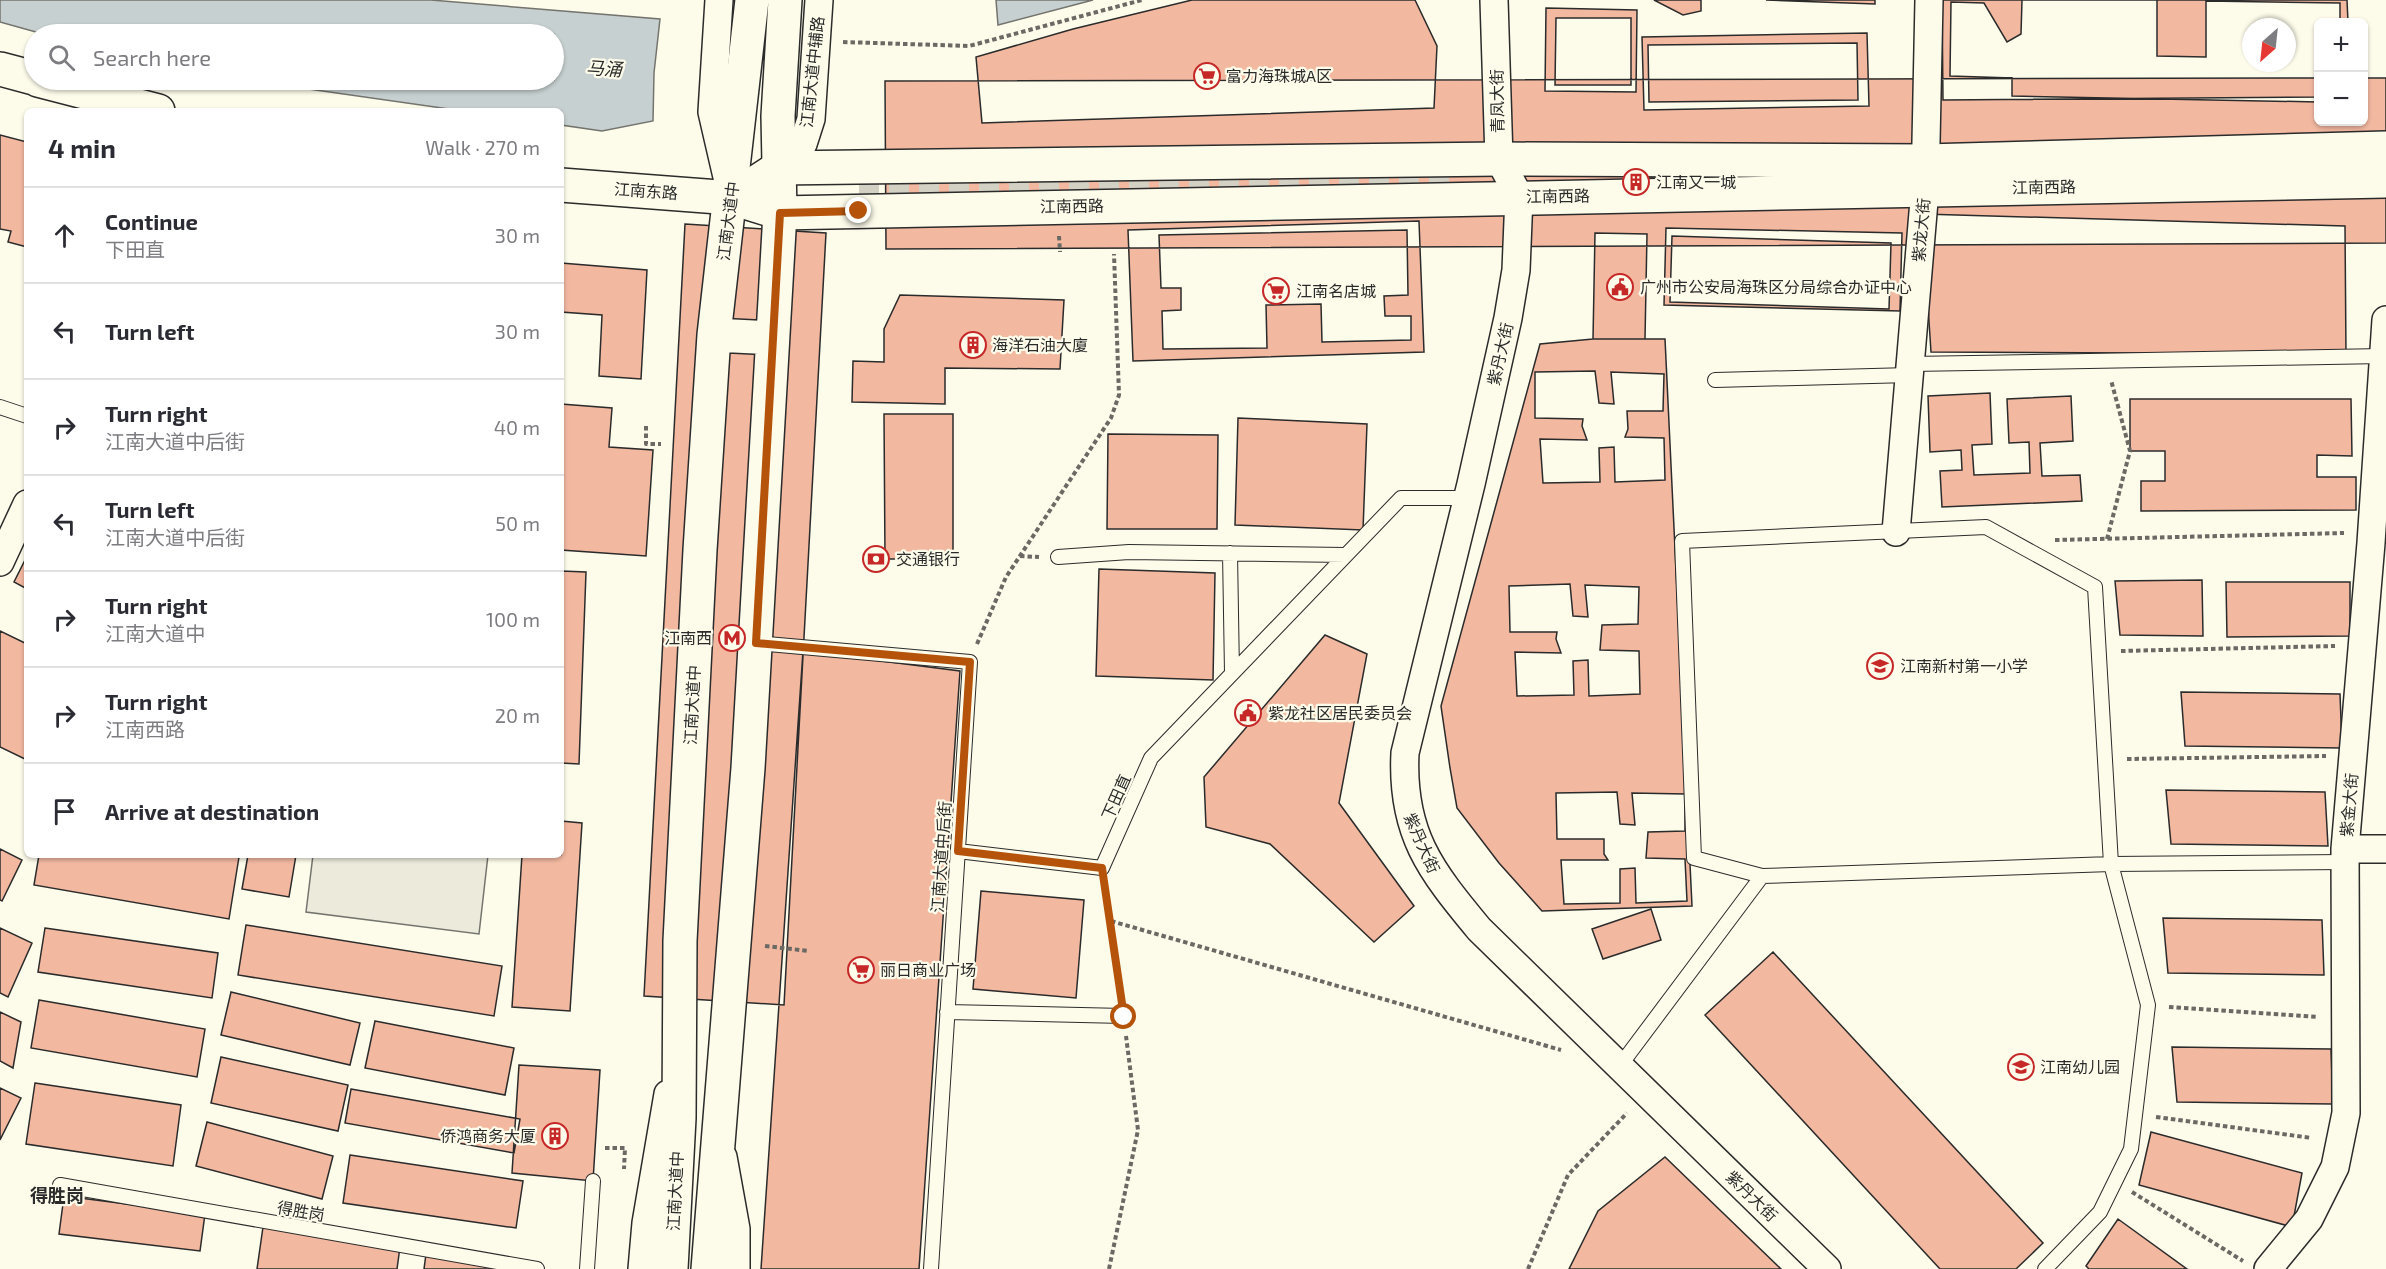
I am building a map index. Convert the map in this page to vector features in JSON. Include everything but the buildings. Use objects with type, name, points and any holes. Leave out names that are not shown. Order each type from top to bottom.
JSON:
[{"type":"main road","name":"江南大道中","points":[[671,1269],[679,1118],[678,1037],[687,793],[714,335],[732,198],[752,0]]},
{"type":"main road","points":[[708,1269],[756,643],[780,213],[778,168],[785,0]]},
{"type":"main road","points":[[0,69],[24,75]]},
{"type":"main road","points":[[79,90],[147,108]]},
{"type":"main road","points":[[732,198],[778,168],[1499,159],[1926,175],[2386,148]]},
{"type":"main road","name":"江南西路","points":[[732,198],[780,213],[1519,196],[1926,175],[2386,181]]},
{"type":"main road","name":"江南东路","points":[[564,185],[732,198]]},
{"type":"main road","points":[[714,335],[772,338]]},
{"type":"street","points":[[719,0],[712,112],[732,198]]},
{"type":"street","name":"江南大道中辅路","points":[[778,168],[803,144],[811,119],[819,0]]},
{"type":"street","name":"青凤大街","points":[[1494,0],[1499,159],[1519,196]]},
{"type":"street","name":"紫龙大街","points":[[1896,532],[1926,175],[1929,0]]},
{"type":"street","name":"紫丹大街","points":[[1519,196],[1516,270],[1508,318],[1468,498],[1404,753],[1403,787],[1406,806],[1423,852],[1439,882],[1479,929],[1827,1269]]},
{"type":"street","name":"紫金大街","points":[[2257,1266],[2309,1219],[2335,1167],[2346,1113],[2345,856],[2372,533],[2386,320]]},
{"type":"street","points":[[0,562],[24,510]]},
{"type":"street","points":[[2345,856],[2386,849]]},
{"type":"street","points":[[642,1269],[646,1223],[678,1037]]},
{"type":"street","points":[[717,1129],[736,1229],[736,1269]]},
{"type":"lane","points":[[1715,380],[2106,361],[2384,357]]},
{"type":"lane","points":[[0,406],[24,415]]},
{"type":"lane","name":"下田直","points":[[1102,868],[1151,758],[1401,498],[1468,498]]},
{"type":"lane","points":[[2045,1269],[2100,1212],[2131,1149],[2137,1114],[2148,1005],[2111,864],[2095,587],[1986,527],[1682,541],[1694,858],[1762,876],[2111,864],[2345,856]]},
{"type":"lane","points":[[1058,557],[1129,552],[1346,555]]},
{"type":"lane","points":[[1230,554],[1232,673]]},
{"type":"lane","points":[[756,643],[970,662]]},
{"type":"lane","name":"江南大道中后街","points":[[931,1269],[970,662]]},
{"type":"lane","points":[[958,851],[1102,868]]},
{"type":"lane","points":[[1619,1067],[1762,876]]},
{"type":"lane","points":[[947,1012],[1124,1017]]},
{"type":"lane","points":[[587,1269],[593,1181]]},
{"type":"lane","name":"得胜岗","points":[[60,1185],[537,1269]]},
{"type":"path","points":[[834,41],[969,46],[1142,0]]},
{"type":"path","points":[[1059,236],[1060,252]]},
{"type":"path","points":[[970,662],[1006,577],[1111,418],[1119,395],[1114,254]]},
{"type":"path","points":[[2106,361],[2130,451],[2107,539]]},
{"type":"path","points":[[646,426],[646,444],[661,444]]},
{"type":"path","points":[[2012,541],[2372,533]]},
{"type":"path","points":[[2099,652],[2362,645]]},
{"type":"path","points":[[2105,759],[2353,756]]},
{"type":"path","points":[[1102,868],[1138,1130],[1109,1269]]},
{"type":"path","points":[[1111,921],[1562,1051]]},
{"type":"path","points":[[733,943],[809,951]]},
{"type":"path","points":[[2148,1005],[2345,1018]]},
{"type":"path","points":[[1528,1269],[1568,1175],[1646,1093]]},
{"type":"path","points":[[2137,1114],[2340,1142]]},
{"type":"path","points":[[605,1148],[625,1148]]},
{"type":"path","points":[[2116,1182],[2257,1266]]},
{"type":"shaded area","points":[[313,858],[488,858],[479,934],[306,912]]},
{"type":"water","name":"马涌","points":[[0,0],[431,0],[660,19],[654,73],[653,121],[602,131],[564,125],[564,108],[442,108],[315,90],[564,90],[564,24],[24,24],[24,29],[0,22]]},
{"type":"water","points":[[996,0],[1093,0],[998,25]]},
{"type":"tunnel","points":[[859,189],[1450,183]]},
{"type":"place","name":"富力海珠城A区","points":[[1207,76]]},
{"type":"place","name":"江南又一城","points":[[1636,182]]},
{"type":"place","name":"广州市公安局海珠区分局综合办证中心","points":[[1620,287]]},
{"type":"place","name":"江南名店城","points":[[1276,291]]},
{"type":"place","name":"海洋石油大廈","points":[[973,345]]},
{"type":"place","name":"交通银行","points":[[876,559]]},
{"type":"place","name":"江南西","points":[[732,638]]},
{"type":"place","name":"江南新村第一小学","points":[[1880,666]]},
{"type":"place","name":"紫龙社区居民委员会","points":[[1248,713]]},
{"type":"place","name":"丽日商业广场","points":[[861,970]]},
{"type":"place","name":"江南幼儿园","points":[[2021,1067]]},
{"type":"place","name":"侨鸿商务大厦","points":[[555,1136]]},
{"type":"district","name":"得胜岗","points":[[57,1196]]},
{"type":"route","points":[[859,211],[780,213],[756,643],[970,662],[958,851],[1102,868],[1124,1017]]}]
